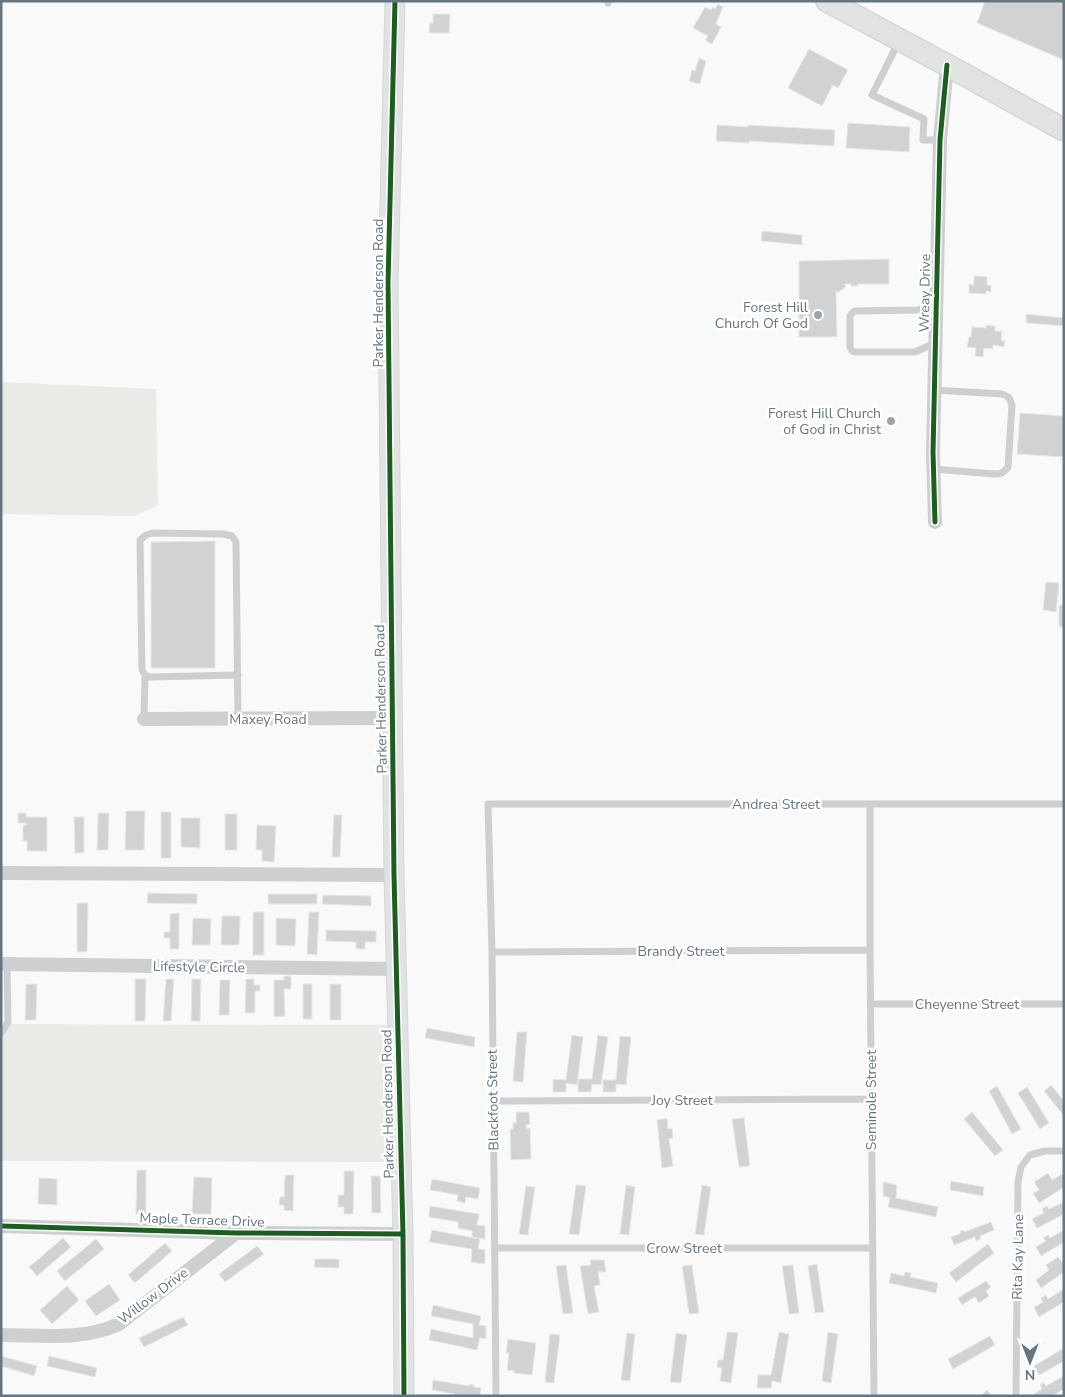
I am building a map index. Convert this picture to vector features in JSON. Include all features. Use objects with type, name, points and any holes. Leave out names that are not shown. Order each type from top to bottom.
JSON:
[{"type":"main road","points":[[828,1],[1064,130]]},
{"type":"street","name":"Parker Henderson Road","points":[[395,1],[388,283],[394,875],[403,1234],[404,1396]]},
{"type":"street","name":"Wreay Drive","points":[[934,522],[934,390],[940,140],[946,65]]},
{"type":"street","name":"Maxey Road","points":[[144,720],[393,718]]},
{"type":"street","points":[[1,873],[394,875]]},
{"type":"street","name":"Lifestyle Circle","points":[[4,965],[396,969]]},
{"type":"street","name":"Maple Terrace Drive","points":[[1,1226],[236,1233],[403,1234]]},
{"type":"street","name":"Willow Drive","points":[[1,1335],[78,1335],[105,1330],[118,1324],[236,1233]]},
{"type":"lane","points":[[899,40],[872,96],[924,119],[923,140],[940,140]]},
{"type":"lane","points":[[936,307],[917,310],[855,311],[850,316],[850,347],[855,352],[915,352],[936,343]]},
{"type":"lane","points":[[933,469],[994,474],[1005,472],[1008,468],[1012,405],[1008,396],[1002,394],[934,390]]},
{"type":"lane","points":[[144,720],[145,675],[142,670],[140,540],[152,533],[223,534],[232,536],[236,542],[238,719]]},
{"type":"lane","points":[[145,675],[150,677],[238,675]]},
{"type":"lane","name":"Andrea Street","points":[[488,804],[1064,804]]},
{"type":"lane","name":"Blackfoot Street","points":[[488,804],[492,952],[496,1396]]},
{"type":"lane","name":"Seminole Street","points":[[870,804],[874,1396]]},
{"type":"lane","name":"Brandy Street","points":[[492,952],[870,950]]},
{"type":"lane","points":[[1,1033],[8,1022],[4,965]]},
{"type":"lane","name":"Cheyenne Street","points":[[870,1004],[1064,1004]]},
{"type":"lane","name":"Joy Street","points":[[494,1101],[871,1099]]},
{"type":"lane","name":"Rita Kay Lane","points":[[1016,1396],[1018,1182],[1021,1167],[1030,1155],[1045,1151],[1064,1151]]},
{"type":"lane","name":"Crow Street","points":[[495,1248],[872,1248]]},
{"type":"shaded area","points":[[1,382],[156,389],[158,505],[135,516],[1,514]]},
{"type":"shaded area","points":[[1,1024],[388,1025],[387,1162],[1,1161]]},
{"type":"building","points":[[985,1],[1064,1],[1064,60],[977,23]]},
{"type":"building","points":[[718,4],[723,7],[716,24],[721,27],[712,44],[705,40],[708,36],[693,28],[705,7],[711,10],[712,7],[715,9]]},
{"type":"building","points":[[433,14],[450,14],[449,33],[429,33],[430,23],[433,23]]},
{"type":"building","points":[[809,49],[848,70],[838,88],[833,85],[822,106],[788,88]]},
{"type":"building","points":[[699,58],[706,61],[700,84],[689,81],[692,70],[695,71]]},
{"type":"building","points":[[848,123],[910,127],[909,152],[846,148]]},
{"type":"building","points":[[717,125],[835,130],[834,146],[716,141]]},
{"type":"building","points":[[762,231],[802,235],[802,245],[761,241]]},
{"type":"building","name":"Forest Hill Church Of God","points":[[889,259],[889,284],[858,284],[858,286],[851,286],[851,284],[844,284],[846,286],[838,293],[836,290],[837,337],[799,337],[799,261]]},
{"type":"building","points":[[974,276],[987,277],[987,285],[991,285],[991,292],[986,291],[986,294],[969,293],[969,284],[974,285]]},
{"type":"building","points":[[1026,314],[1064,318],[1064,326],[1026,323]]},
{"type":"building","points":[[986,325],[995,326],[995,331],[1002,331],[1001,341],[1005,341],[1004,347],[993,345],[993,349],[984,348],[983,357],[975,356],[976,348],[967,347],[972,327],[986,328]]},
{"type":"building","points":[[1020,413],[1064,416],[1064,457],[1017,454]]},
{"type":"building","points":[[215,541],[215,668],[151,668],[151,542]]},
{"type":"building","points":[[1046,582],[1059,583],[1056,612],[1043,610]]},
{"type":"building","points":[[1059,605],[1064,605],[1064,627],[1059,627]]},
{"type":"building","points":[[126,811],[145,811],[144,850],[125,850]]},
{"type":"building","points":[[161,812],[171,812],[171,858],[161,858]]},
{"type":"building","points":[[18,813],[26,813],[26,817],[47,817],[47,851],[27,851],[27,841],[23,841],[23,825],[26,825],[26,823],[18,823]]},
{"type":"building","points":[[98,813],[109,813],[108,850],[97,850]]},
{"type":"building","points":[[225,814],[237,814],[237,850],[225,850]]},
{"type":"building","points":[[334,815],[342,815],[340,857],[332,857]]},
{"type":"building","points":[[74,817],[84,817],[84,853],[75,853]]},
{"type":"building","points":[[181,818],[200,818],[200,848],[181,847]]},
{"type":"building","points":[[257,825],[276,826],[274,862],[262,861],[262,850],[256,850]]},
{"type":"building","points":[[148,893],[197,894],[197,904],[147,903]]},
{"type":"building","points":[[268,894],[317,894],[317,904],[268,904]]},
{"type":"building","points":[[323,895],[371,896],[371,906],[322,904]]},
{"type":"building","points":[[77,903],[88,903],[87,952],[77,952]]},
{"type":"building","points":[[253,912],[264,912],[264,955],[253,955]]},
{"type":"building","points":[[309,912],[319,912],[317,955],[307,954]]},
{"type":"building","points":[[179,913],[179,949],[170,949],[170,938],[164,938],[164,932],[170,932],[170,914]]},
{"type":"building","points":[[222,916],[240,916],[239,945],[221,945]]},
{"type":"building","points":[[193,918],[211,919],[210,945],[192,945]]},
{"type":"building","points":[[276,918],[296,919],[295,946],[276,945]]},
{"type":"building","points":[[326,930],[376,931],[376,942],[365,942],[365,949],[356,949],[356,942],[326,941]]},
{"type":"building","points":[[284,976],[291,976],[291,989],[284,989],[285,1016],[274,1017],[274,980],[284,980]]},
{"type":"building","points":[[135,979],[146,979],[145,1021],[135,1021]]},
{"type":"building","points":[[166,979],[174,979],[171,1021],[163,1021]]},
{"type":"building","points":[[192,979],[201,979],[200,1021],[191,1021]]},
{"type":"building","points":[[246,979],[254,979],[254,985],[260,985],[260,991],[255,991],[255,1013],[245,1013]]},
{"type":"building","points":[[220,980],[230,980],[229,1015],[219,1015]]},
{"type":"building","points":[[26,984],[37,984],[36,1020],[25,1020]]},
{"type":"building","points":[[303,984],[312,984],[312,1019],[303,1019]]},
{"type":"building","points":[[330,984],[341,984],[341,1020],[330,1020]]},
{"type":"building","points":[[427,1028],[475,1037],[474,1047],[425,1038]]},
{"type":"building","points":[[517,1032],[527,1032],[523,1082],[513,1081]]},
{"type":"building","points":[[572,1035],[583,1037],[577,1085],[566,1083],[566,1092],[553,1092],[553,1079],[566,1080]]},
{"type":"building","points":[[598,1035],[608,1037],[601,1085],[592,1084],[591,1092],[578,1092],[578,1079],[592,1079]]},
{"type":"building","points":[[620,1036],[631,1037],[626,1085],[616,1084],[616,1092],[603,1092],[603,1080],[616,1080]]},
{"type":"building","points":[[1051,1085],[1064,1101],[1064,1116],[1044,1091]]},
{"type":"building","points":[[997,1086],[1021,1129],[1012,1134],[989,1091]]},
{"type":"building","points":[[1027,1087],[1049,1123],[1040,1129],[1018,1093]]},
{"type":"building","points":[[516,1112],[529,1112],[530,1124],[526,1125],[526,1128],[530,1128],[531,1159],[511,1160],[510,1129],[513,1129],[513,1123],[516,1123]]},
{"type":"building","points":[[972,1112],[1003,1150],[995,1156],[964,1119]]},
{"type":"building","points":[[667,1118],[668,1129],[672,1128],[673,1138],[669,1139],[673,1166],[662,1168],[657,1120]]},
{"type":"building","points":[[744,1118],[750,1166],[739,1167],[732,1119]]},
{"type":"building","points":[[137,1170],[146,1170],[146,1214],[136,1214]]},
{"type":"building","points":[[344,1171],[354,1171],[353,1214],[344,1214],[344,1207],[338,1207],[338,1195],[344,1195]]},
{"type":"building","points":[[1048,1173],[1052,1180],[1064,1173],[1064,1187],[1039,1203],[1033,1193],[1039,1190],[1034,1182]]},
{"type":"building","points":[[285,1175],[294,1175],[293,1211],[284,1210],[284,1205],[279,1205],[280,1197],[284,1197]]},
{"type":"building","points":[[371,1176],[380,1176],[381,1213],[372,1213]]},
{"type":"building","points":[[194,1177],[212,1178],[211,1214],[192,1214]]},
{"type":"building","points":[[39,1178],[57,1179],[57,1205],[38,1204]]},
{"type":"building","points":[[432,1179],[480,1188],[478,1199],[466,1197],[465,1203],[457,1201],[458,1195],[430,1190]]},
{"type":"building","points":[[951,1181],[984,1187],[983,1196],[950,1190]]},
{"type":"building","points":[[883,1182],[897,1185],[896,1198],[938,1207],[936,1217],[888,1207],[890,1198],[883,1196]]},
{"type":"building","points":[[576,1185],[586,1186],[579,1235],[569,1234]]},
{"type":"building","points":[[626,1185],[635,1187],[629,1235],[620,1234]]},
{"type":"building","points":[[702,1185],[711,1187],[704,1235],[695,1234]]},
{"type":"building","points":[[526,1186],[535,1187],[528,1235],[519,1234]]},
{"type":"building","points":[[1064,1202],[1064,1214],[1037,1228],[1032,1219],[1044,1213],[1042,1209],[1047,1206],[1049,1209]]},
{"type":"building","points":[[430,1206],[479,1214],[477,1225],[485,1226],[485,1239],[472,1237],[472,1231],[458,1228],[458,1222],[429,1217]]},
{"type":"building","points":[[991,1222],[994,1230],[980,1236],[981,1239],[976,1241],[975,1237],[954,1245],[951,1237],[960,1234],[960,1231],[963,1230],[964,1232]]},
{"type":"building","points":[[432,1230],[480,1239],[478,1249],[485,1250],[485,1264],[471,1262],[472,1249],[429,1242]]},
{"type":"building","points":[[1064,1230],[1064,1242],[1041,1256],[1036,1247],[1046,1241],[1043,1238],[1048,1235],[1050,1238]]},
{"type":"building","points":[[63,1238],[71,1247],[37,1276],[29,1267]]},
{"type":"building","points":[[96,1239],[104,1249],[65,1281],[57,1271]]},
{"type":"building","points":[[165,1243],[172,1251],[135,1283],[128,1275]]},
{"type":"building","points":[[988,1244],[994,1253],[956,1282],[949,1273]]},
{"type":"building","points":[[257,1246],[264,1254],[225,1282],[219,1274]]},
{"type":"building","points":[[1058,1257],[1062,1262],[1064,1261],[1064,1272],[1041,1288],[1036,1280],[1049,1270],[1046,1265]]},
{"type":"building","points":[[315,1259],[339,1259],[339,1268],[314,1267]]},
{"type":"building","points":[[590,1260],[604,1260],[606,1272],[598,1272],[600,1285],[594,1286],[599,1312],[588,1314],[580,1266],[591,1265]]},
{"type":"building","points":[[817,1264],[824,1312],[815,1313],[808,1266]]},
{"type":"building","points":[[566,1265],[573,1313],[563,1314],[556,1266]]},
{"type":"building","points":[[692,1265],[699,1313],[689,1314],[682,1266]]},
{"type":"building","points":[[793,1265],[799,1313],[789,1314],[782,1266]]},
{"type":"building","points":[[905,1272],[911,1273],[910,1277],[938,1283],[936,1293],[889,1283],[891,1273],[904,1276]]},
{"type":"building","points":[[986,1281],[991,1287],[986,1291],[989,1296],[979,1303],[975,1297],[962,1305],[958,1298]]},
{"type":"building","points":[[109,1284],[120,1300],[96,1316],[85,1301]]},
{"type":"building","points":[[67,1286],[79,1300],[52,1324],[40,1310]]},
{"type":"building","points":[[1064,1289],[1064,1302],[1039,1317],[1034,1307],[1043,1302],[1041,1298],[1046,1295],[1048,1299]]},
{"type":"building","points":[[433,1305],[481,1316],[479,1325],[486,1326],[486,1339],[480,1338],[477,1350],[429,1340],[431,1329],[473,1338],[473,1324],[431,1316]]},
{"type":"building","points":[[183,1317],[188,1325],[144,1347],[139,1338]]},
{"type":"building","points":[[727,1332],[738,1333],[731,1383],[720,1381],[722,1368],[717,1367],[718,1360],[723,1360]]},
{"type":"building","points":[[779,1332],[789,1334],[781,1383],[772,1381],[771,1388],[757,1388],[758,1375],[771,1375]]},
{"type":"building","points":[[828,1332],[838,1334],[831,1383],[822,1381]]},
{"type":"building","points":[[627,1333],[635,1334],[630,1381],[621,1380]]},
{"type":"building","points":[[676,1333],[687,1335],[681,1383],[670,1382]]},
{"type":"building","points":[[550,1334],[560,1335],[554,1383],[545,1382]]},
{"type":"building","points":[[990,1336],[995,1345],[953,1369],[948,1359]]},
{"type":"building","points":[[508,1339],[536,1343],[532,1375],[514,1373],[514,1371],[507,1370],[509,1353],[506,1353]]},
{"type":"building","points":[[1064,1348],[1064,1361],[1039,1375],[1034,1366]]},
{"type":"building","points":[[1,1356],[37,1366],[34,1376],[1,1366]]},
{"type":"building","points":[[49,1356],[97,1368],[95,1377],[47,1366]]},
{"type":"building","points":[[1064,1376],[1064,1389],[1052,1396],[1031,1396],[1042,1389],[1040,1385],[1044,1383],[1046,1386]]},
{"type":"building","points":[[433,1380],[469,1386],[469,1384],[474,1385],[474,1387],[481,1388],[480,1396],[454,1396],[454,1394],[432,1390]]},
{"type":"building","points":[[987,1390],[992,1396],[981,1396]]},
{"type":"cycle path","points":[[395,1],[388,283],[394,875],[403,1234],[404,1396]]},
{"type":"cycle path","points":[[935,522],[933,452],[940,140],[947,65]]},
{"type":"cycle path","points":[[1,1226],[236,1233],[403,1234]]},
{"type":"place","name":"Forest Hill Church Of God","points":[[818,315]]},
{"type":"place","name":"Forest Hill Church of God in Christ","points":[[891,421]]}]
